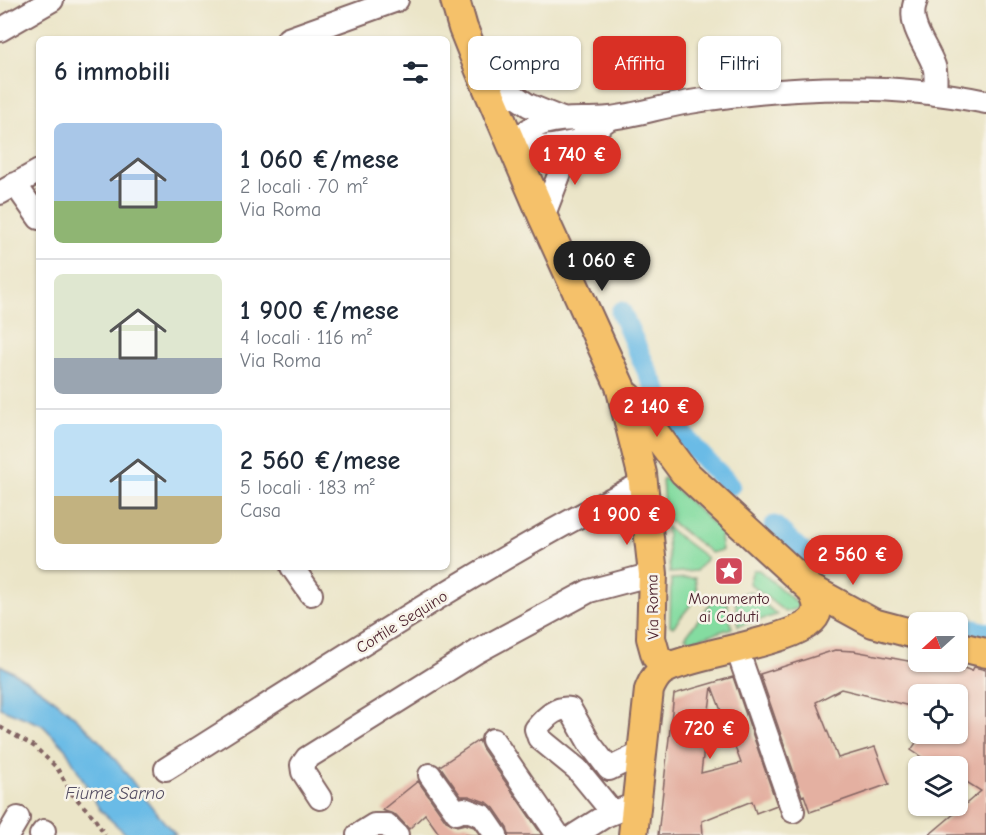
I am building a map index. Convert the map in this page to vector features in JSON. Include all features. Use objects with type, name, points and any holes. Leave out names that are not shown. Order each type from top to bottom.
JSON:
[{"type":"main road","name":"Via Roma","points":[[455,0],[468,40]]},
{"type":"main road","name":"Via Roma","points":[[488,90],[620,386],[643,478],[653,574],[651,638],[656,656],[671,666]]},
{"type":"main road","points":[[620,386],[684,472]]},
{"type":"main road","points":[[643,478],[649,465],[662,461],[670,463],[684,472],[811,589],[873,623],[908,632]]},
{"type":"main road","points":[[795,631],[814,618],[817,610],[816,598],[811,589]]},
{"type":"main road","points":[[633,835],[625,808],[644,752],[649,690],[653,680],[661,672],[671,666],[795,631],[830,625],[873,623]]},
{"type":"main road","points":[[968,649],[986,653]]},
{"type":"street","points":[[0,30],[52,0]]},
{"type":"street","points":[[296,36],[397,0]]},
{"type":"street","points":[[916,0],[913,8],[914,24],[935,68],[935,94]]},
{"type":"street","points":[[506,90],[528,105],[562,119]]},
{"type":"street","points":[[512,144],[523,132],[533,127],[562,119],[610,118],[690,102],[772,92],[860,90],[935,94],[986,102]]},
{"type":"street","points":[[543,217],[566,157],[578,141],[610,118]]},
{"type":"street","points":[[512,144],[531,148],[578,141]]},
{"type":"street","points":[[36,173],[7,188],[36,215]]},
{"type":"street","name":"Cortile Sequino","points":[[166,770],[495,563],[643,478]]},
{"type":"street","points":[[294,570],[311,594]]},
{"type":"street","points":[[320,798],[303,772],[302,765],[307,758],[478,651],[589,591],[653,574]]},
{"type":"street","points":[[737,649],[793,811]]},
{"type":"street","points":[[575,835],[625,808],[539,738],[536,729],[558,710],[570,709],[590,744],[609,770],[644,752]]},
{"type":"street","points":[[494,740],[558,835]]},
{"type":"street","points":[[430,775],[457,813],[464,809],[483,816],[496,835]]},
{"type":"street","points":[[358,835],[375,825],[387,825],[397,835]]},
{"type":"path","points":[[0,727],[35,747],[57,768],[72,794],[93,816],[105,835]]},
{"type":"green space","points":[[664,478],[723,533],[720,538],[722,550],[711,553],[665,517],[662,480]]},
{"type":"green space","points":[[666,527],[707,558],[696,571],[670,573]]},
{"type":"green space","points":[[753,570],[759,570],[798,604],[799,608],[785,612],[749,583]]},
{"type":"green space","points":[[695,578],[698,596],[673,627],[670,625],[671,579]]},
{"type":"green space","points":[[750,591],[777,615],[738,626],[735,597]]},
{"type":"green space","points":[[713,600],[727,602],[732,628],[691,641],[685,637]]},
{"type":"water","name":"Fiume Sarno","points":[[0,665],[42,691],[92,733],[176,835],[127,835],[100,810],[65,748],[42,725],[0,708]]},
{"type":"building","points":[[835,650],[854,651],[908,661],[908,672],[968,672],[968,670],[972,671],[974,667],[986,670],[986,835],[929,835],[951,816],[968,816],[968,802],[981,791],[968,783],[968,756],[920,756],[911,750],[915,744],[968,744],[968,684],[908,684],[908,706],[841,689],[816,702],[838,758],[875,747],[889,784],[810,812],[804,795],[802,796],[760,674]]},
{"type":"building","points":[[733,677],[777,805],[756,813],[752,801],[702,821],[703,835],[658,835],[674,694]],"holes":[[[712,687],[741,763],[701,773]]]},
{"type":"building","points":[[479,740],[482,748],[542,835],[509,835],[507,827],[494,808],[488,803],[469,796],[461,796],[440,766]]},
{"type":"building","points":[[418,781],[446,821],[457,826],[465,824],[474,827],[480,835],[440,835],[425,814],[409,829],[396,815],[382,810]]},
{"type":"waterway","points":[[621,312],[653,383],[682,433],[730,485]]},
{"type":"waterway","points":[[774,526],[805,555]]},
{"type":"waterway","points":[[970,629],[986,633]]},
{"type":"place","name":"Monumento ai Caduti","points":[[729,571]]}]
